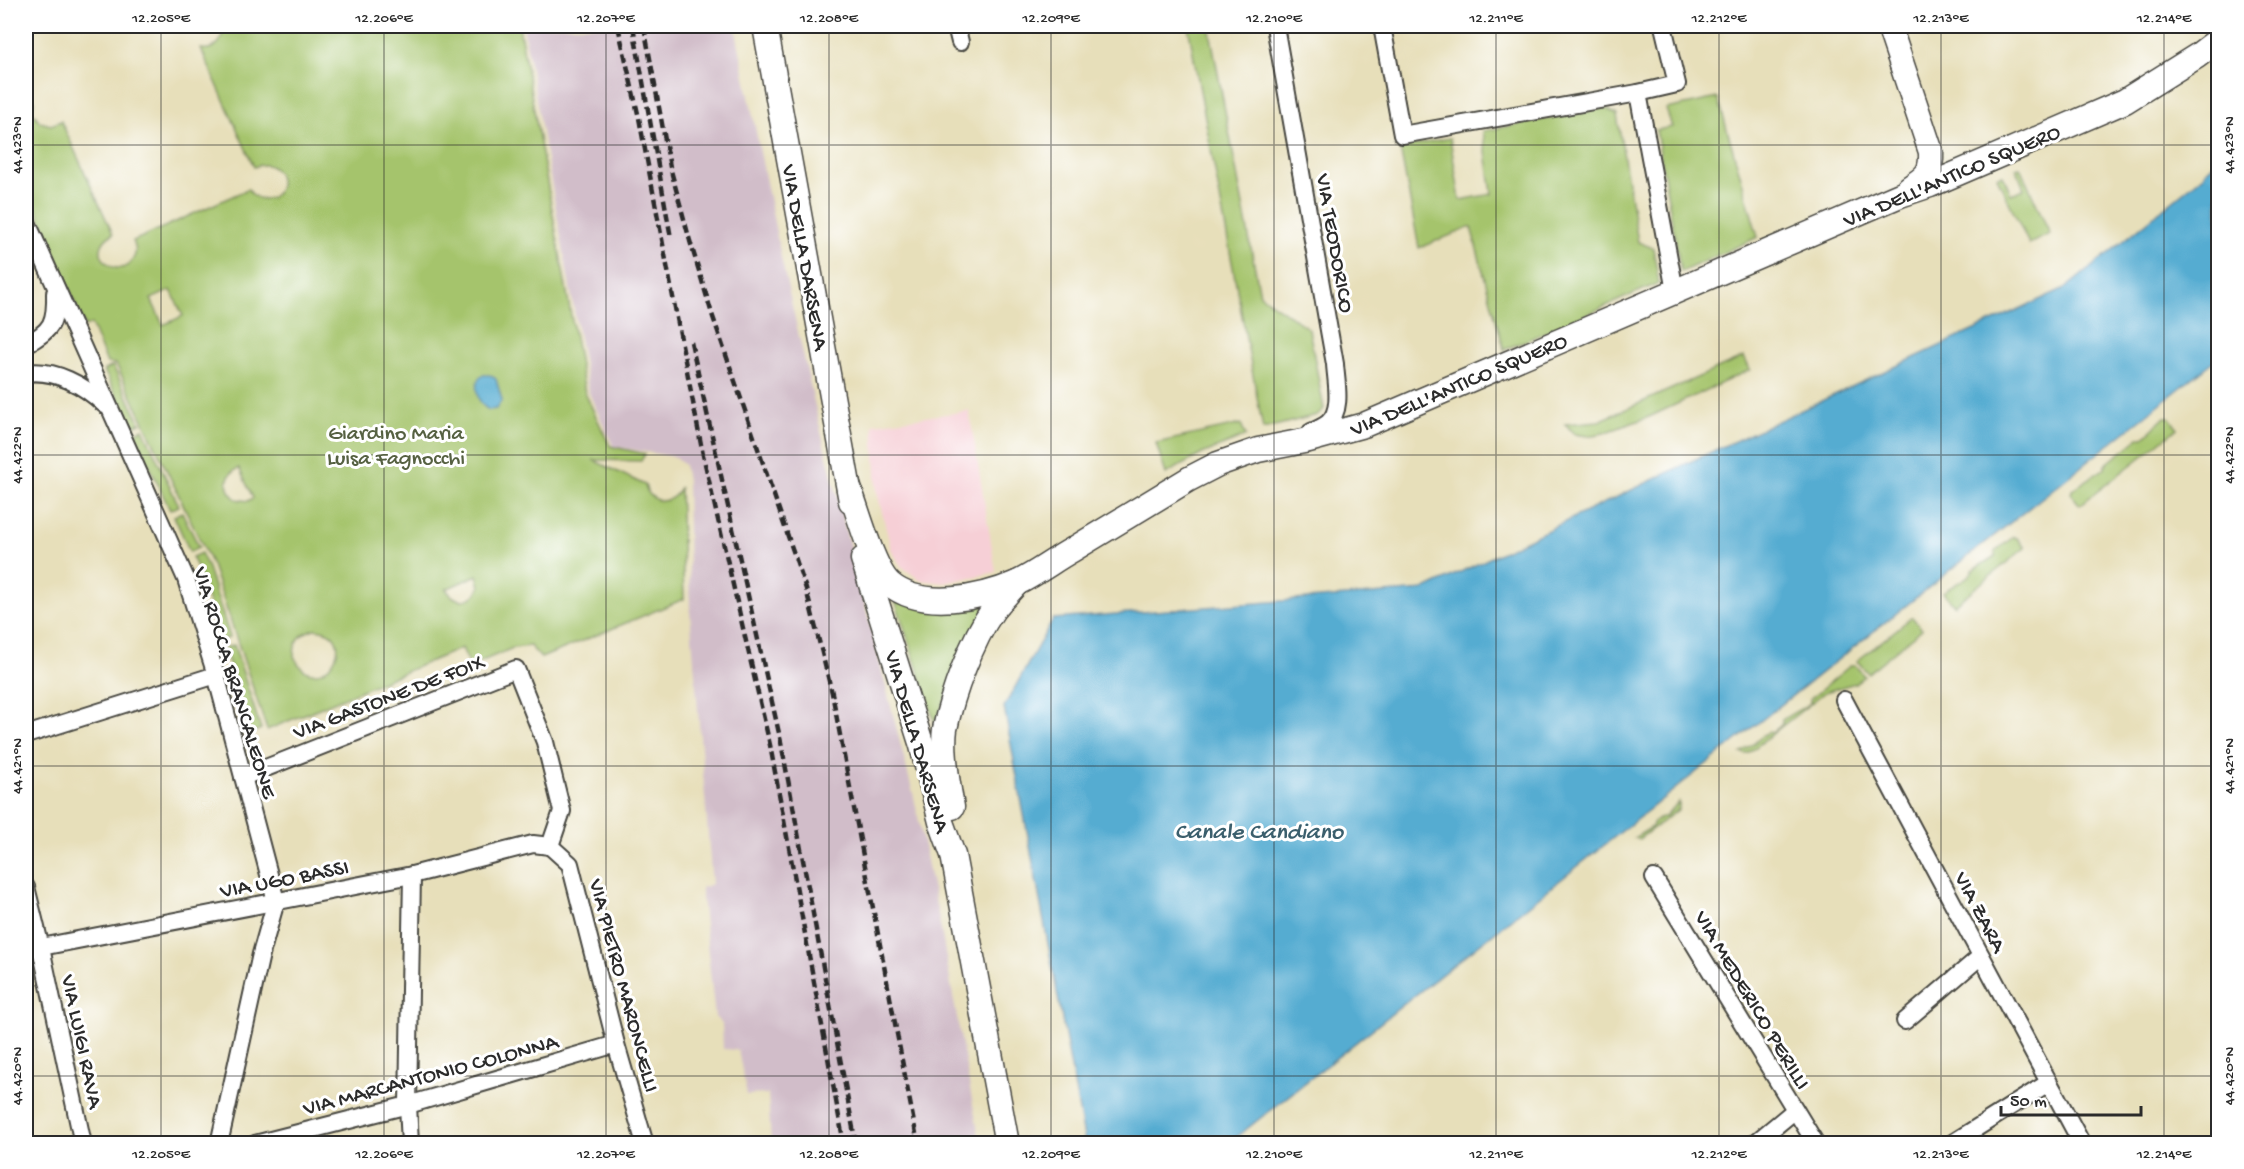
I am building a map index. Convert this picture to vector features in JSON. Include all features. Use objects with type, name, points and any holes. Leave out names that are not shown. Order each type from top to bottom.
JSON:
[{"type":"street","name":"VIA DELLA DARSENA","points":[[765,26],[854,523],[922,746],[941,822],[953,855],[1008,1143]]},
{"type":"street","name":"VIA TEODORICO","points":[[1275,26],[1335,364],[1337,394],[1335,413],[1327,424],[1288,443]]},
{"type":"street","points":[[1382,26],[1402,135],[1677,84],[1663,26]]},
{"type":"street","points":[[1889,26],[1931,152],[1932,166],[1925,178],[1900,195]]},
{"type":"street","name":"VIA DELL'ANTICO SQUERO","points":[[1017,583],[1189,478],[1218,464],[1258,450],[1309,440],[1364,425],[2125,101],[2218,40]]},
{"type":"street","points":[[1638,93],[1675,291]]},
{"type":"street","name":"VIA ROCCA BRANCALEONE","points":[[26,220],[186,579],[216,675],[276,901]]},
{"type":"street","points":[[26,344],[47,331],[53,322],[54,287]]},
{"type":"street","points":[[26,373],[70,380],[90,391],[110,410]]},
{"type":"street","name":"VIA DELLA DARSENA","points":[[849,488],[877,565],[888,582],[898,589],[916,597],[940,600],[978,595],[1017,583]]},
{"type":"street","name":"VIA DELLA DARSENA","points":[[953,855],[955,830],[947,779],[945,731],[964,668],[978,638],[993,610],[1017,583]]},
{"type":"street","name":"VIA GASTONE DE FOIX","points":[[243,777],[516,669],[545,742],[562,811],[550,846]]},
{"type":"street","points":[[26,735],[216,675]]},
{"type":"street","name":"VIA ZARA","points":[[1844,700],[2082,1143]]},
{"type":"street","name":"VIA UGO BASSI","points":[[33,949],[412,875],[533,844],[550,846]]},
{"type":"street","name":"VIA PIETRO MARONCELLI","points":[[550,846],[570,864],[616,1044],[645,1143]]},
{"type":"street","points":[[410,1143],[408,1106],[412,875]]},
{"type":"street","name":"VIA MEDERICO PERILLI","points":[[1654,878],[1816,1143]]},
{"type":"street","name":"VIA LUIGI RAVA","points":[[26,887],[33,949],[83,1143]]},
{"type":"street","points":[[219,1143],[261,954],[276,901]]},
{"type":"street","points":[[1905,1021],[1981,956]]},
{"type":"street","name":"VIA MARCANTONIO COLONNA","points":[[255,1143],[408,1106],[616,1044]]},
{"type":"street","points":[[1951,1143],[2048,1083]]},
{"type":"street","points":[[1754,1143],[1795,1110]]},
{"type":"shaded area","points":[[523,26],[735,26],[782,262],[824,445],[914,797],[980,1143],[771,1143],[768,1094],[747,1095],[738,1050],[723,1049],[722,1024],[715,1017],[701,888],[712,884],[690,612],[687,481],[684,465],[675,457],[613,446],[589,393]]},
{"type":"shaded area","points":[[969,411],[996,572],[945,583],[920,580],[901,566],[891,549],[877,492],[873,424]]},
{"type":"green space","name":"Giardino Maria Luisa Fagnocchi","points":[[221,26],[519,26],[585,393],[610,446],[645,454],[641,461],[593,460],[645,485],[652,496],[662,501],[672,498],[680,487],[684,599],[541,658],[530,646],[513,648],[470,666],[462,648],[267,730],[212,565],[116,364],[107,363],[91,324],[85,327],[26,184],[26,99],[34,100],[32,111],[40,122],[51,125],[61,121],[113,234],[104,241],[101,249],[106,263],[113,267],[127,266],[133,259],[136,250],[133,241],[248,189],[259,198],[272,197],[280,185],[280,178],[271,167],[264,165],[254,167],[201,49],[211,48],[218,44],[222,31]],"holes":[[[171,290],[183,316],[163,325],[151,299]],[[239,468],[253,498],[248,501],[236,499],[229,491],[227,482],[234,471]],[[477,575],[480,586],[474,596],[464,600],[455,598],[446,589]],[[314,629],[329,633],[336,642],[337,652],[332,662],[324,670],[314,673],[304,669],[294,656],[295,646],[305,633]]]},
{"type":"green space","points":[[1188,26],[1209,26],[1260,295],[1309,329],[1324,409],[1317,415],[1263,429]]},
{"type":"green space","points":[[1718,98],[1758,237],[1681,272],[1656,130],[1672,127],[1666,109]]},
{"type":"green space","points":[[1605,108],[1617,115],[1638,242],[1653,248],[1659,283],[1504,350],[1471,227],[1419,248],[1400,148],[1450,138],[1460,200],[1492,194],[1483,131]]},
{"type":"green space","points":[[2020,167],[2050,234],[2029,244],[1997,177],[2003,175],[2011,194],[2024,189],[2016,168]]},
{"type":"green space","points":[[1744,357],[1750,370],[1649,417],[1604,433],[1587,436],[1575,434],[1565,424],[1599,421]]},
{"type":"green space","points":[[113,366],[140,423],[131,427],[104,370]]},
{"type":"green space","points":[[2165,417],[2169,417],[2178,428],[2080,505],[2071,494],[2072,490],[2105,468],[2105,465],[2140,437],[2144,437]]},
{"type":"green space","points":[[1241,424],[1246,436],[1202,454],[1166,474],[1156,443]]},
{"type":"green space","points":[[143,429],[179,506],[170,510],[134,433]]},
{"type":"green space","points":[[182,512],[199,547],[190,552],[174,516]]},
{"type":"green space","points":[[2013,537],[2017,538],[2025,548],[1954,605],[1943,592],[1995,556],[1995,552]]},
{"type":"green space","points":[[201,553],[230,637],[221,641],[199,571],[192,557]]},
{"type":"green space","points":[[991,596],[935,723],[894,597]]},
{"type":"green space","points":[[1912,617],[1922,629],[1868,673],[1857,661]]},
{"type":"green space","points":[[234,645],[261,729],[251,733],[224,648]]},
{"type":"green space","points":[[1851,665],[1855,665],[1864,676],[1855,683],[1825,692],[1747,754],[1741,753],[1769,731],[1772,732],[1782,725],[1782,720],[1810,703],[1810,699]]},
{"type":"green space","points":[[1679,802],[1679,809],[1639,839],[1634,838],[1652,827],[1653,823],[1661,817],[1665,817]]},
{"type":"water","name":"Canale Candiano","points":[[2218,160],[2218,358],[1229,1143],[1085,1143],[1004,707],[1053,619],[1423,590],[1696,459],[2067,287],[2203,176],[2206,170]]},
{"type":"water","points":[[483,375],[490,375],[496,379],[502,400],[496,409],[489,410],[485,407],[477,393],[477,383]]},
{"type":"railway","points":[[618,26],[639,118],[703,455],[770,745],[844,1144]]},
{"type":"railway","points":[[633,26],[671,238]]},
{"type":"railway","points":[[644,26],[670,167],[690,241],[712,314],[806,589],[832,693],[918,1144]]},
{"type":"railway","points":[[691,342],[781,742],[856,1144]]}]
